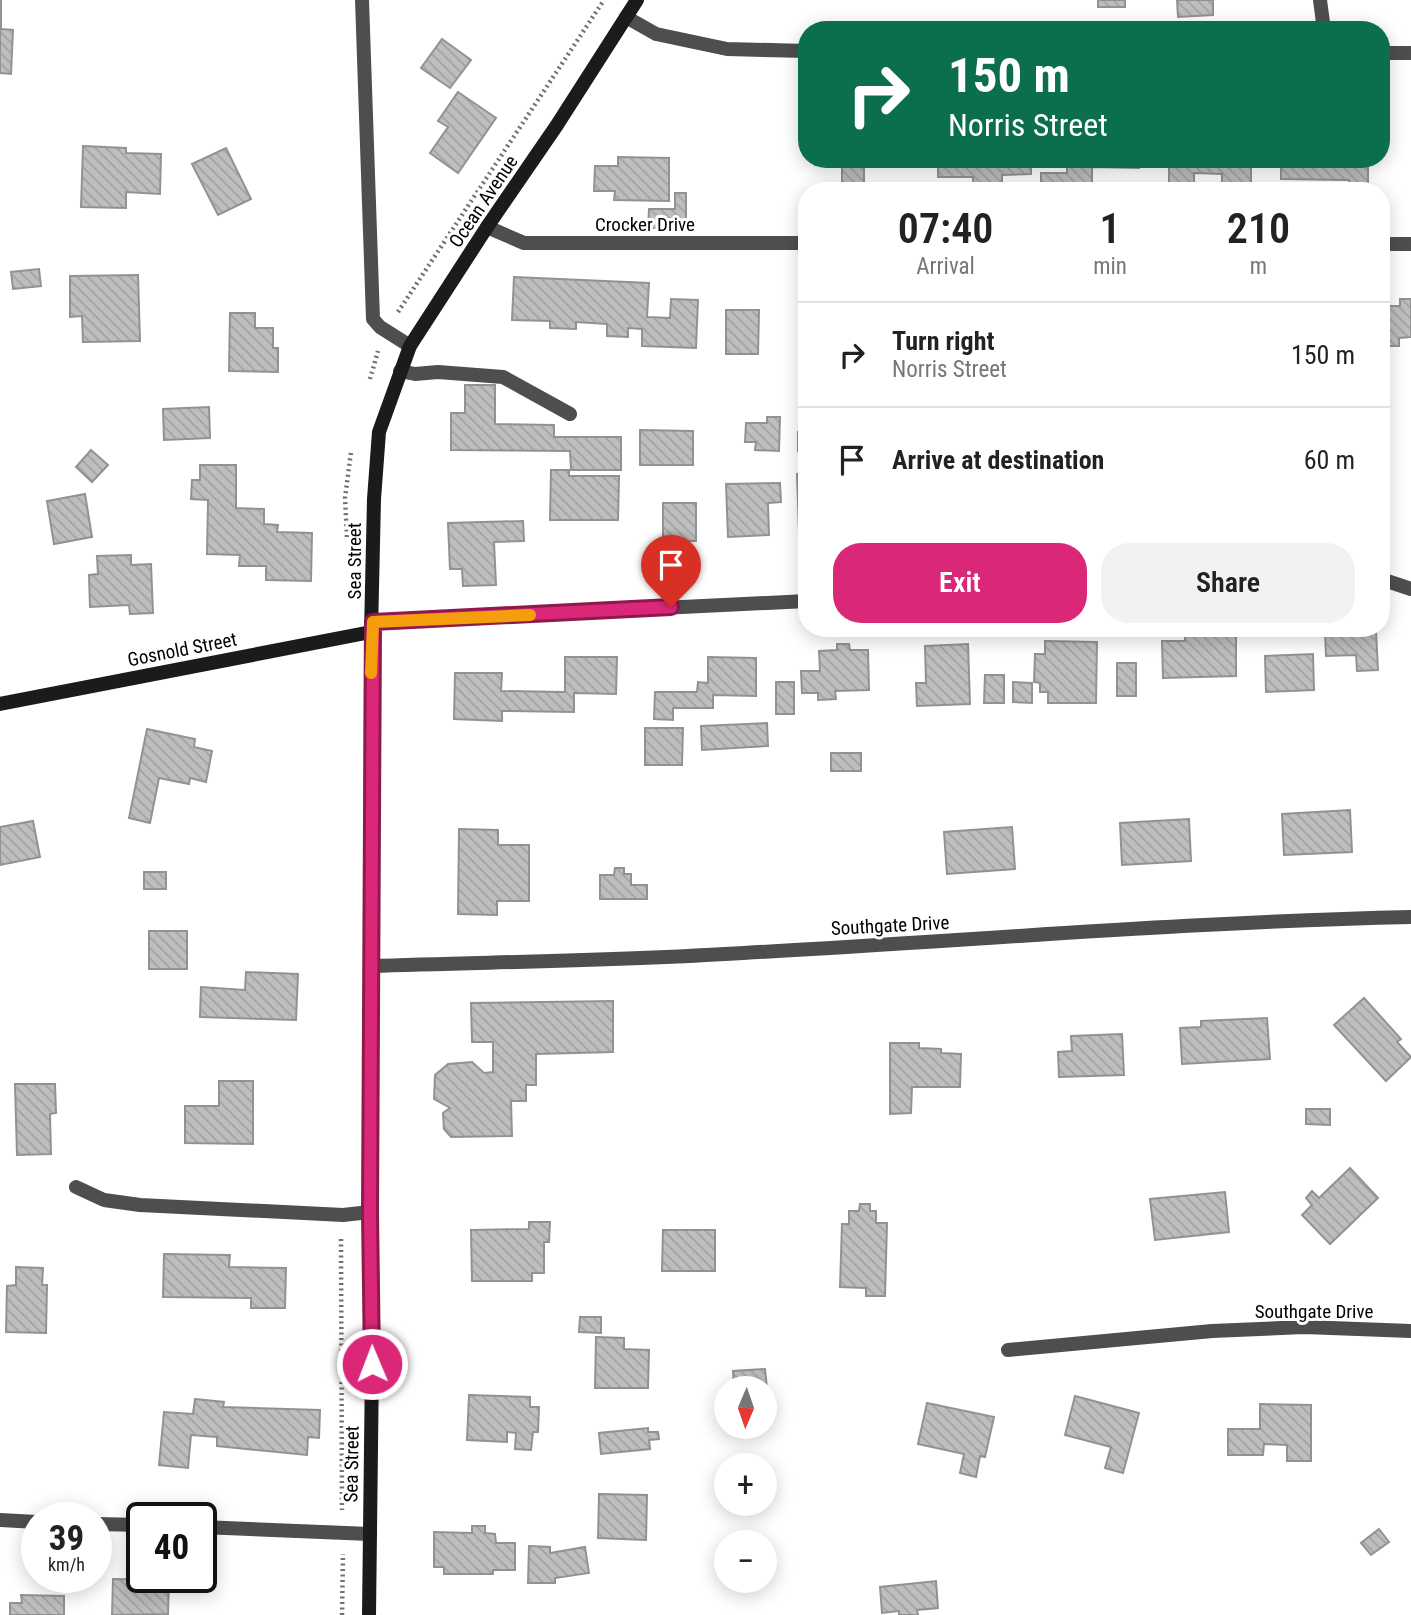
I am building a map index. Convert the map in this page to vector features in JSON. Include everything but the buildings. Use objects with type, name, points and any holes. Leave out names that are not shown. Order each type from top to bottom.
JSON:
[{"type":"main road","name":"Ocean Avenue","points":[[379,432],[410,346],[558,125],[637,0]]},
{"type":"main road","name":"Sea Street","points":[[369,1615],[372,1364],[370,1212],[373,499],[379,432]]},
{"type":"main road","name":"Gosnold Street","points":[[0,704],[372,627]]},
{"type":"street","points":[[362,0],[373,319],[380,327],[410,346]]},
{"type":"street","points":[[1320,0],[1323,21]]},
{"type":"street","points":[[626,17],[656,34],[726,49],[798,51]]},
{"type":"street","points":[[1390,53],[1411,53]]},
{"type":"street","name":"Crocker Drive","points":[[487,228],[524,243],[798,243]]},
{"type":"street","points":[[1390,244],[1411,244]]},
{"type":"street","points":[[400,371],[415,374],[438,372],[503,377],[570,414]]},
{"type":"street","points":[[1390,582],[1411,589]]},
{"type":"street","points":[[372,627],[798,602]]},
{"type":"street","name":"Southgate Drive","points":[[371,966],[723,954],[1343,918],[1411,917]]},
{"type":"street","points":[[76,1187],[104,1200],[140,1205],[343,1215],[370,1212]]},
{"type":"street","name":"Southgate Drive","points":[[1008,1350],[1212,1331],[1291,1328],[1411,1331]]},
{"type":"street","points":[[0,1520],[21,1521]]},
{"type":"street","points":[[217,1528],[370,1534]]},
{"type":"path","points":[[399,311],[604,0]]},
{"type":"path","points":[[342,1615],[343,1556]]},
{"type":"slow traffic","points":[[371,673],[373,622],[530,615]]},
{"type":"route","points":[[372,1364],[370,1212],[373,622],[671,607]]}]
